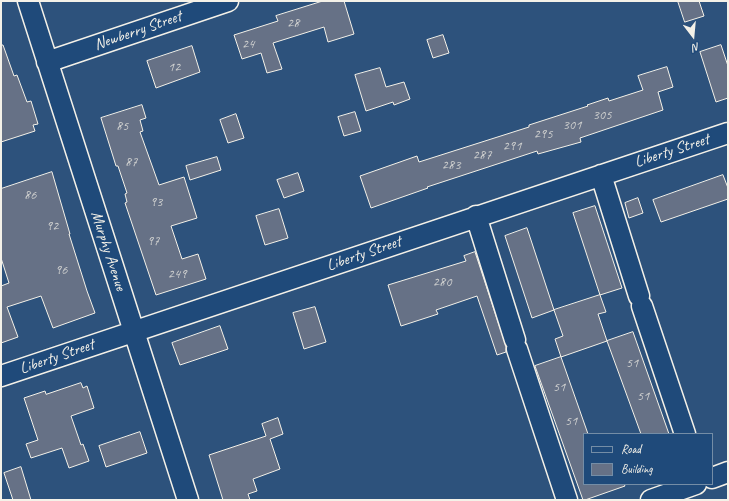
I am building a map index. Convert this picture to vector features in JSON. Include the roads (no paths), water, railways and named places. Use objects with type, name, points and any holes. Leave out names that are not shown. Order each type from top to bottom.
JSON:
[{"type":"street","name":"Murphy Avenue","points":[[28,1],[188,500]]},
{"type":"street","name":"Newberry Street","points":[[47,62],[228,1]]},
{"type":"street","name":"Liberty Street","points":[[1,376],[728,133]]},
{"type":"street","points":[[601,175],[685,433]]},
{"type":"street","points":[[476,216],[567,500]]},
{"type":"street","points":[[713,478],[728,472]]},
{"type":"street","points":[[651,500],[673,496],[694,485]]}]
